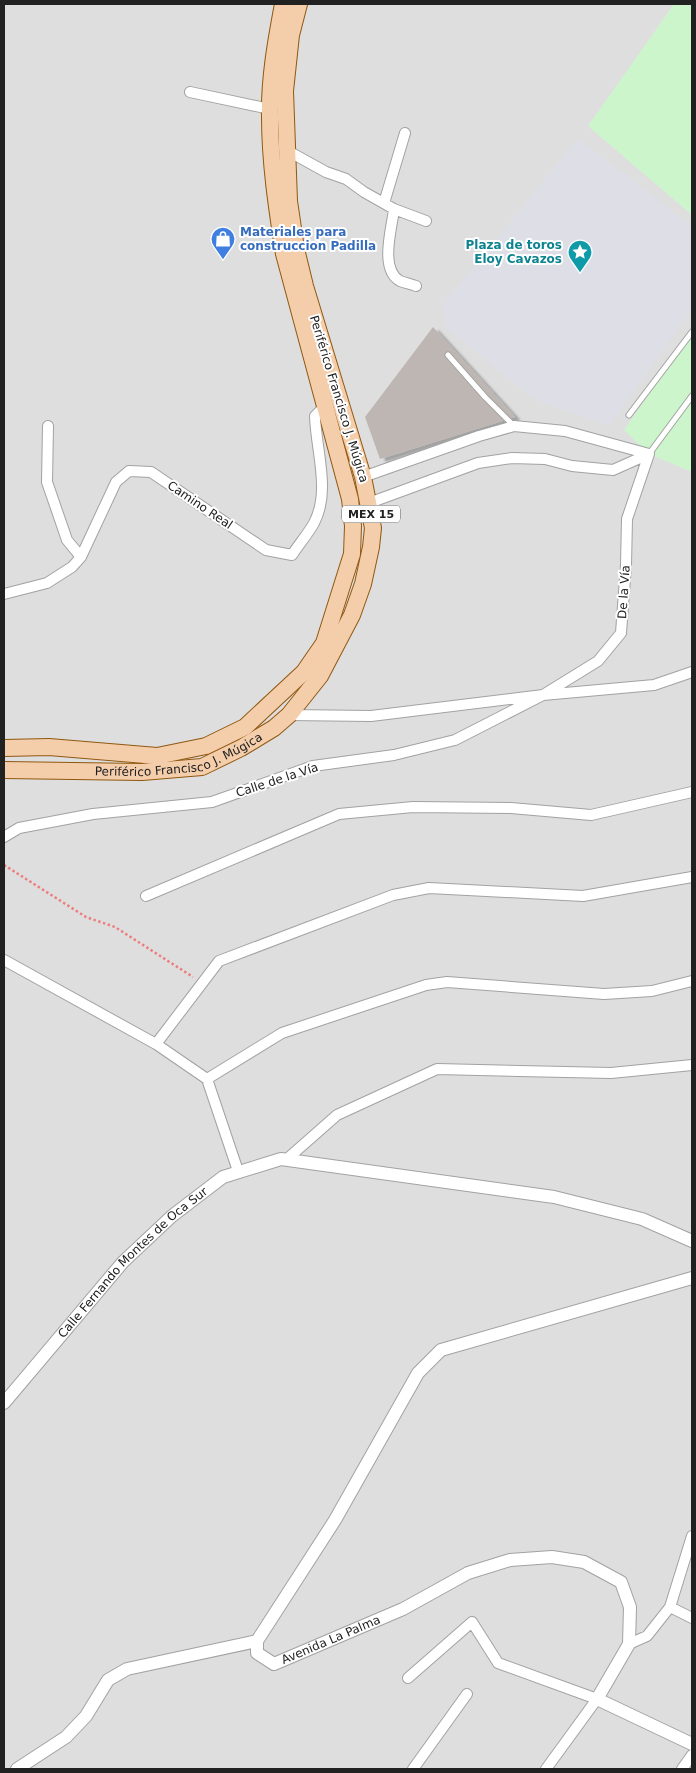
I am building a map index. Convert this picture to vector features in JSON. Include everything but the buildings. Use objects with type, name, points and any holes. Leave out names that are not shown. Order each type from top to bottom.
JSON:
[{"type":"main road","name":"Periférico Francisco J. Múgica","points":[[4,748],[49,747],[158,756],[206,746],[245,727],[304,672],[324,643],[352,554],[353,526],[350,500],[326,405],[284,254],[273,164],[270,110],[277,34],[283,4]]},
{"type":"main road","name":"Periférico Francisco J. Múgica","points":[[4,770],[142,772],[202,767],[241,748],[274,728],[289,715],[320,676],[354,607],[363,584],[373,528],[369,503],[363,477],[305,286],[296,249],[290,202],[285,91],[291,35],[299,4]]},
{"type":"street","points":[[190,92],[270,110]]},
{"type":"street","points":[[384,203],[405,133]]},
{"type":"street","points":[[288,151],[326,172],[346,179],[394,209],[426,221]]},
{"type":"street","points":[[394,209],[388,256],[391,271],[399,280],[416,286]]},
{"type":"street","name":"Camino Real","points":[[4,594],[47,583],[72,567],[81,557],[116,482],[129,471],[151,472],[266,550],[292,555],[314,522],[323,494],[315,416],[326,405]]},
{"type":"street","points":[[48,426],[47,482],[67,540],[81,557]]},
{"type":"street","points":[[363,477],[479,436],[514,426],[565,431],[649,454]]},
{"type":"street","points":[[369,503],[478,463],[512,458],[545,459],[572,466],[613,470],[649,454]]},
{"type":"street","name":"De la Vía","points":[[543,694],[598,661],[621,633],[627,519],[649,454]]},
{"type":"street","points":[[289,715],[371,716],[543,694],[654,685],[692,672]]},
{"type":"street","name":"Calle de la Vía","points":[[4,837],[19,828],[93,814],[212,802],[313,766],[394,755],[455,740],[543,694]]},
{"type":"street","points":[[146,896],[339,814],[412,807],[511,808],[591,815],[692,792]]},
{"type":"street","points":[[156,1044],[219,962],[393,895],[429,888],[583,896],[692,877]]},
{"type":"street","points":[[4,960],[156,1044],[207,1079],[238,1171]]},
{"type":"street","points":[[207,1079],[282,1033],[426,985],[446,982],[604,994],[652,990],[692,981]]},
{"type":"street","points":[[287,1159],[337,1115],[437,1069],[611,1073],[692,1065]]},
{"type":"street","points":[[287,1159],[554,1196],[642,1219],[692,1241]]},
{"type":"street","name":"Calle Fernando Montes de Oca Sur","points":[[4,1403],[123,1262],[172,1216],[223,1177],[238,1171],[287,1159]]},
{"type":"street","points":[[17,1769],[66,1738],[86,1716],[108,1680],[127,1670],[257,1642],[335,1520],[418,1373],[441,1350],[692,1278]]},
{"type":"street","points":[[546,1769],[597,1699],[628,1644],[651,1632],[670,1607],[692,1536]]},
{"type":"street","name":"Avenida La Palma","points":[[257,1642],[256,1653],[274,1664],[403,1609],[468,1573],[510,1560],[552,1557],[584,1562],[621,1582],[630,1607],[631,1623],[628,1644]]},
{"type":"street","points":[[670,1607],[692,1618]]},
{"type":"street","points":[[408,1678],[472,1622],[498,1663],[597,1699],[692,1744]]},
{"type":"street","points":[[413,1769],[467,1694]]},
{"type":"street","points":[[682,1769],[692,1755]]},
{"type":"lane","points":[[629,415],[692,332]]},
{"type":"lane","points":[[448,355],[514,426]]},
{"type":"lane","points":[[649,454],[692,396]]},
{"type":"path","points":[[4,865],[86,917],[115,927],[202,984]]},
{"type":"shaded area","points":[[4,4],[692,4],[692,1769],[4,1769]]},
{"type":"shaded area","name":"Plaza de toros Eloy Cavazos","points":[[578,138],[692,227],[692,309],[609,426],[534,399],[447,328],[442,306]]},
{"type":"green space","points":[[674,4],[692,4],[692,215],[588,126]]},
{"type":"green space","points":[[692,333],[692,472],[649,454],[624,430]]},
{"type":"place","name":"Materiales para construccion Padilla","points":[[223,260]]},
{"type":"place","name":"Plaza de toros Eloy Cavazos","points":[[580,273]]}]
